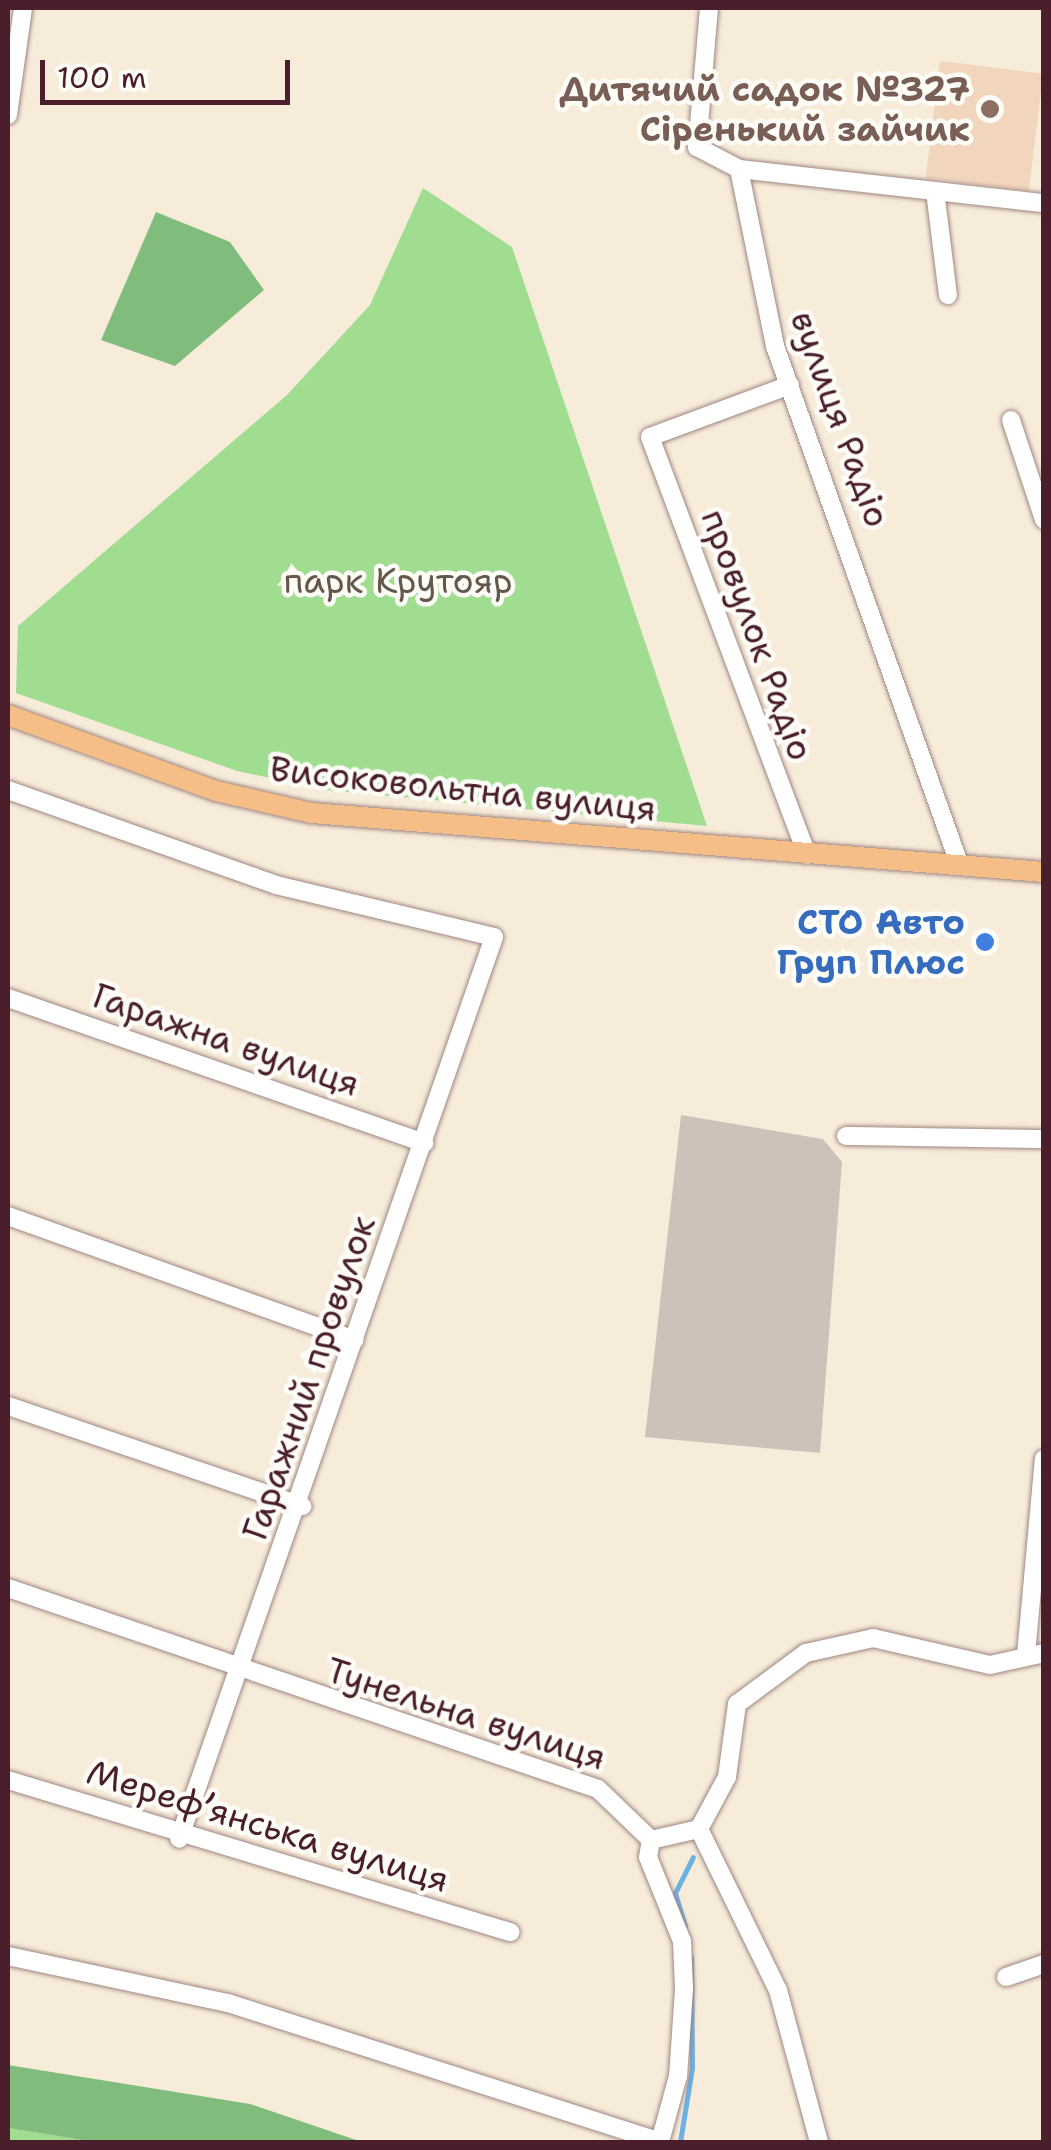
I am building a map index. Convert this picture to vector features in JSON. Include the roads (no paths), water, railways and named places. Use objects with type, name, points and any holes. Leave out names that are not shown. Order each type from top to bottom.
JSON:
[{"type":"main road","name":"Високовольтна вулиця","points":[[8,715],[216,791],[312,813],[1044,872]]},
{"type":"street","points":[[8,115],[23,8]]},
{"type":"street","points":[[709,8],[697,146],[739,169],[1044,203]]},
{"type":"street","name":"вулиця Радіо","points":[[739,169],[790,385],[960,866]]},
{"type":"street","points":[[935,191],[948,295]]},
{"type":"street","name":"провулок Радіо","points":[[790,385],[650,437],[807,854]]},
{"type":"street","points":[[1011,420],[1044,520]]},
{"type":"street","name":"Гаражний провулок","points":[[8,790],[276,885],[494,937],[302,1506],[179,1839]]},
{"type":"street","name":"Гаражна вулиця","points":[[8,998],[424,1143]]},
{"type":"street","points":[[846,1136],[1044,1139]]},
{"type":"street","points":[[8,1216],[355,1340]]},
{"type":"street","points":[[8,1406],[302,1506]]},
{"type":"street","points":[[8,1956],[209,1998],[660,2142],[678,2076],[684,1990],[682,1940],[648,1857],[651,1840],[699,1829],[727,1776],[737,1704],[806,1653],[873,1638],[990,1665],[1035,1654],[1044,1460]]},
{"type":"street","name":"Тунельна вулиця","points":[[8,1588],[240,1674],[598,1789],[651,1840]]},
{"type":"street","name":"Мерефʼянська вулиця","points":[[8,1780],[179,1839],[510,1932]]},
{"type":"street","points":[[699,1829],[778,1990],[819,2142]]},
{"type":"street","points":[[1006,1977],[1044,1964]]},
{"type":"waterway","points":[[685,1926],[675,1893],[693,1857]]},
{"type":"waterway","points":[[680,2142],[692,2068],[691,1957]]},
{"type":"place","name":"Дитячий садок №327 Сіренький зайчик","points":[[990,109]]},
{"type":"place","name":"СТО Авто Груп Плюс","points":[[985,942]]},
{"type":"park label","name":"парк Крутояр","points":[[398,581]]}]
